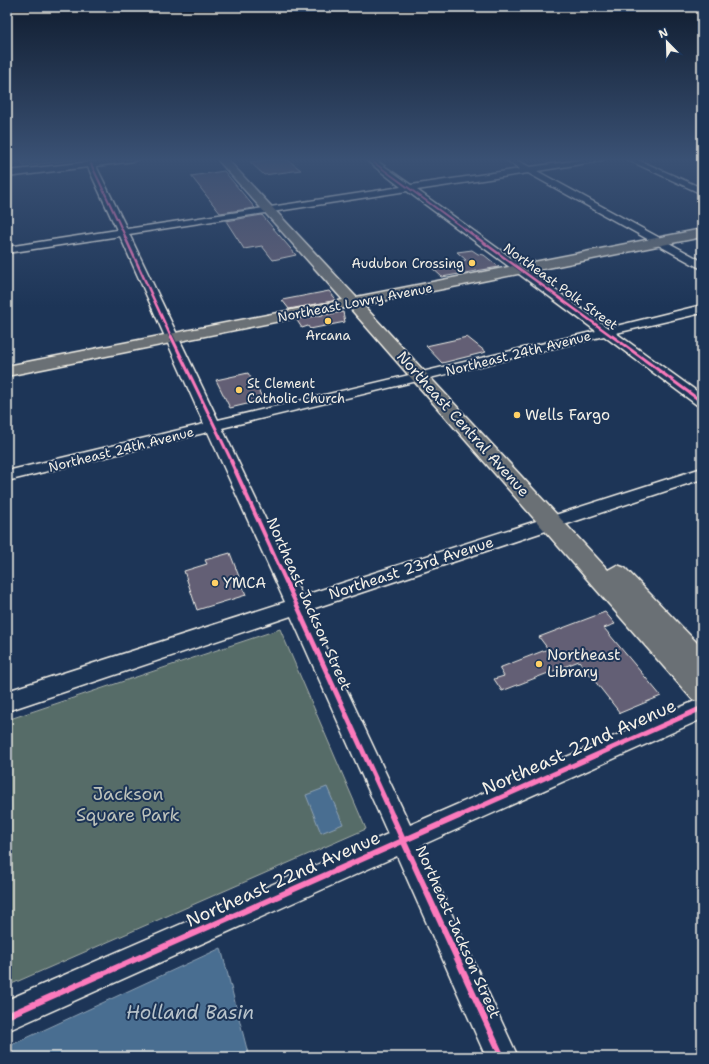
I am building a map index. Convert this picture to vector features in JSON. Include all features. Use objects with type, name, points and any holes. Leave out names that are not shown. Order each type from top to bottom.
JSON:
[{"type":"main road","name":"Northeast Central Avenue","points":[[274,209],[428,375],[558,520],[702,691]]},
{"type":"main road","name":"Northeast Lowry Avenue","points":[[7,371],[702,233]]},
{"type":"main road","name":"Northeast Central Avenue","points":[[558,520],[702,666]]},
{"type":"street","name":"Northeast Jackson Street","points":[[113,209],[213,426],[231,461],[295,605],[502,1057]]},
{"type":"street","points":[[7,250],[274,209]]},
{"type":"street","name":"Northeast Polk Street","points":[[438,209],[702,402]]},
{"type":"street","points":[[601,209],[702,265]]},
{"type":"street","name":"Northeast 24th Avenue","points":[[7,476],[90,458],[213,426],[702,309]]},
{"type":"street","name":"Northeast 23rd Avenue","points":[[7,701],[295,605],[702,473]]},
{"type":"street","name":"Northeast 22nd Avenue","points":[[7,1016],[702,708]]},
{"type":"green space","name":"Jackson Square Park","points":[[280,629],[366,829],[7,986],[7,720]]},
{"type":"water","points":[[327,787],[343,824],[321,833],[306,795]]},
{"type":"water","name":"Holland Basin","points":[[221,948],[249,1057],[7,1057],[7,1047]]},
{"type":"building","points":[[217,209],[250,209],[220,213]]},
{"type":"building","points":[[262,215],[296,255],[273,260],[262,246],[244,249],[226,221]]},
{"type":"building","name":"Audubon Crossing","points":[[472,250],[478,254],[484,255],[499,267],[442,277],[430,266],[466,260],[457,252]]},
{"type":"building","points":[[329,291],[335,298],[333,301],[289,309],[282,300]]},
{"type":"building","name":"Arcana","points":[[343,312],[345,322],[310,329],[308,326],[302,328],[296,319]]},
{"type":"building","points":[[467,337],[486,352],[442,363],[426,346]]},
{"type":"building","name":"St Clement Catholic Church","points":[[248,373],[264,400],[230,408],[216,380]]},
{"type":"building","name":"YMCA","points":[[230,553],[246,595],[197,610],[184,571],[207,564],[205,560]]},
{"type":"building","name":"Northeast Library","points":[[605,612],[615,624],[604,628],[661,696],[620,713],[579,661],[502,691],[494,679],[504,676],[499,668],[548,649],[539,637]]},
{"type":"cycle path","points":[[112,209],[194,387],[231,461],[502,1057]]},
{"type":"cycle path","points":[[437,209],[702,402]]},
{"type":"cycle path","points":[[7,1016],[702,708]]},
{"type":"place","name":"Audubon Crossing","points":[[472,263]]},
{"type":"place","name":"Arcana","points":[[328,321]]},
{"type":"place","name":"St Clement Catholic Church","points":[[239,390]]},
{"type":"place","name":"Wells Fargo","points":[[517,415]]},
{"type":"place","name":"YMCA","points":[[215,583]]},
{"type":"place","name":"Northeast Library","points":[[539,664]]}]
